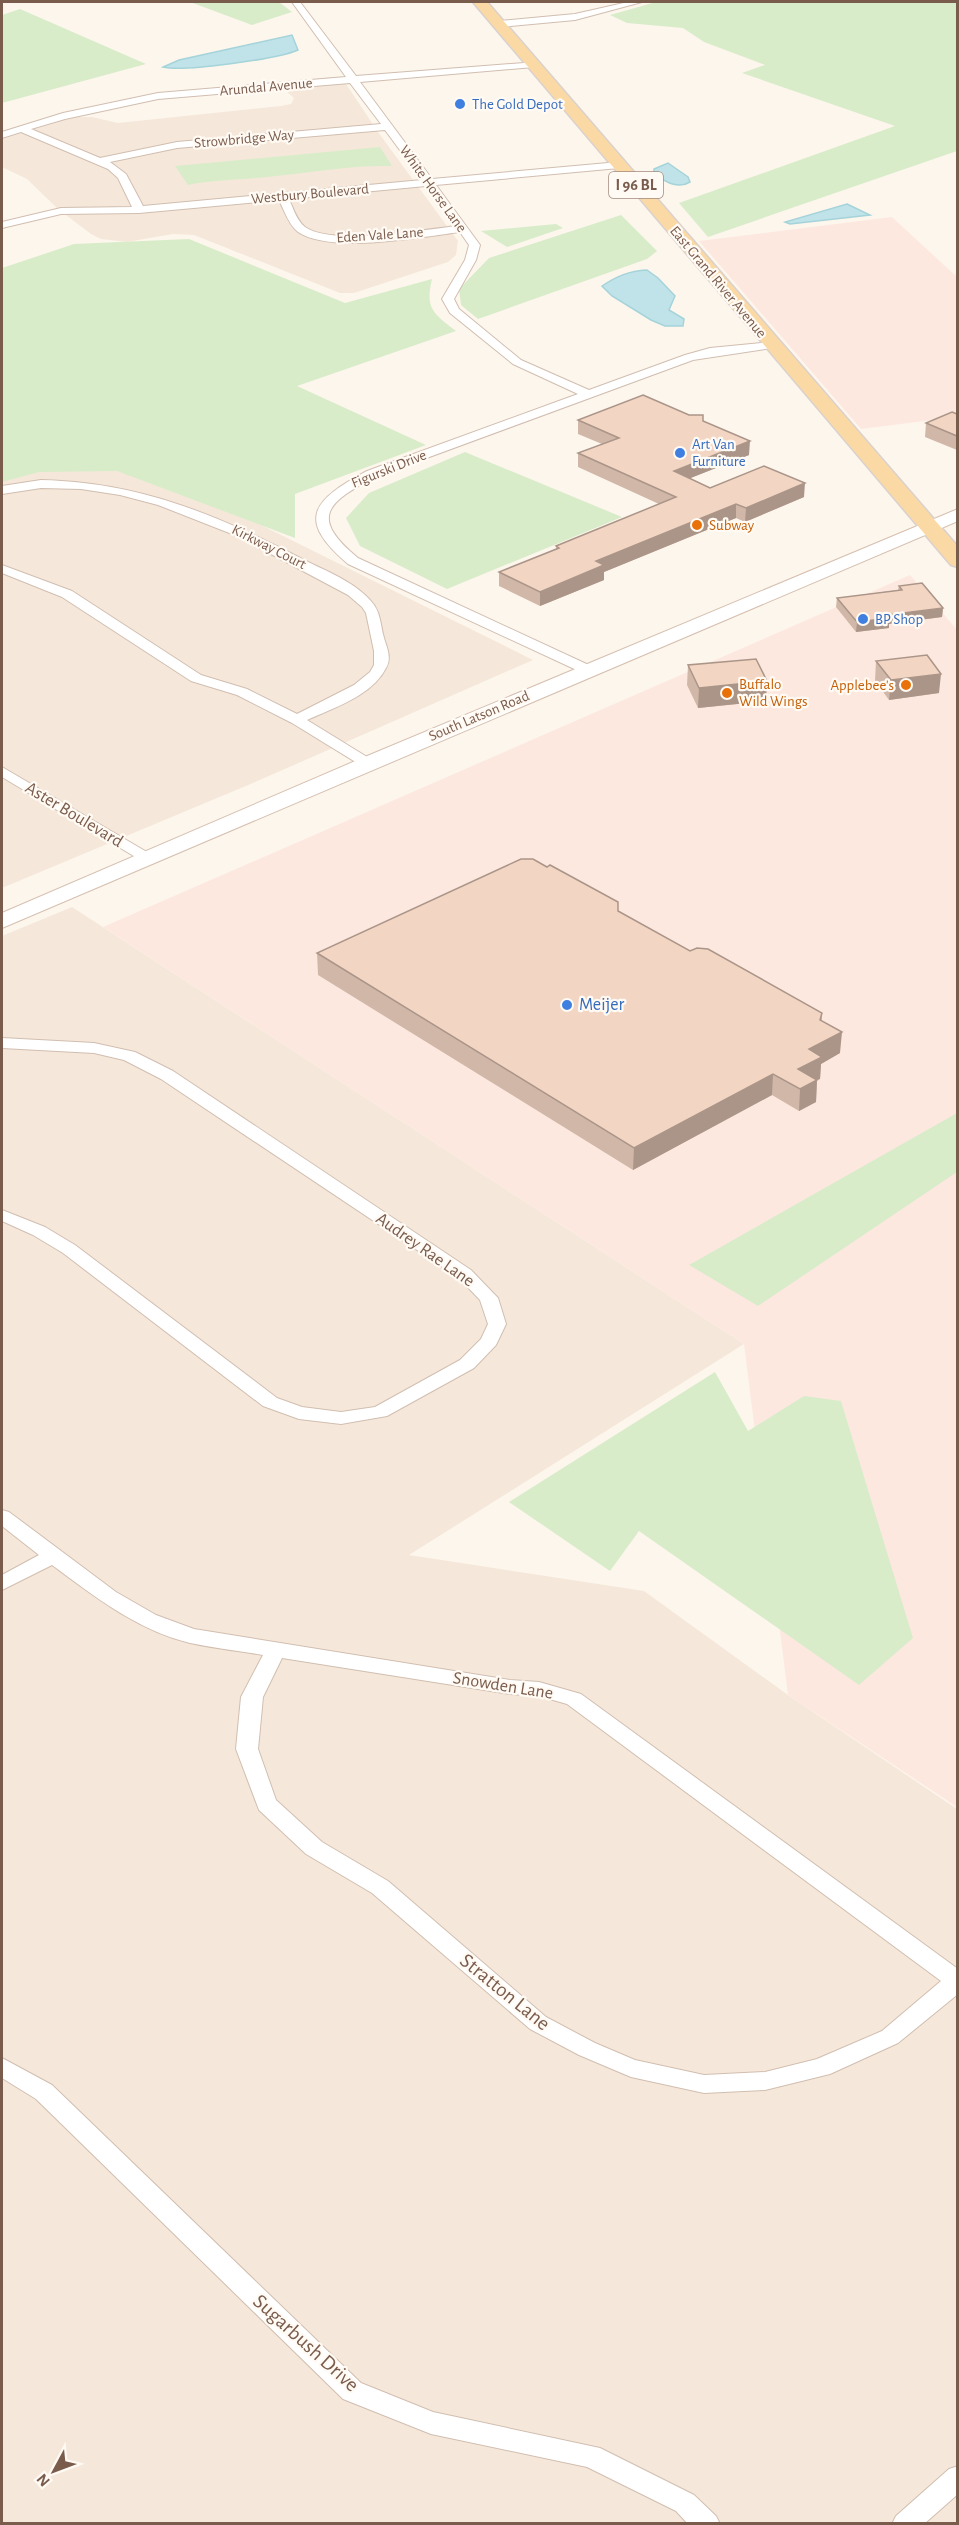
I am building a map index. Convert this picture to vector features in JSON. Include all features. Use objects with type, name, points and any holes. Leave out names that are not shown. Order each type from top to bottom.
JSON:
[{"type":"main road","name":"East Grand River Avenue","points":[[480,2],[957,561]]},
{"type":"main road","name":"South Latson Road","points":[[2,921],[367,763],[957,514]]},
{"type":"street","name":"White Horse Lane","points":[[296,2],[475,245],[470,266],[451,288],[448,299],[454,311],[517,362],[588,394]]},
{"type":"street","points":[[500,24],[575,17],[637,2]]},
{"type":"street","name":"Arundal Avenue","points":[[2,135],[63,116],[158,96],[534,64]]},
{"type":"street","name":"Strowbridge Way","points":[[102,161],[177,145],[387,127]]},
{"type":"street","points":[[22,129],[102,161],[122,176],[139,210]]},
{"type":"street","name":"Westbury Boulevard","points":[[2,225],[28,217],[61,212],[139,210],[619,165]]},
{"type":"street","name":"Eden Vale Lane","points":[[283,197],[302,230],[324,238],[368,238],[462,229]]},
{"type":"street","name":"Figurski Drive","points":[[588,669],[353,561],[334,547],[324,535],[320,520],[328,502],[344,488],[371,474],[689,357],[710,352],[772,345]]},
{"type":"street","name":"Kirkway Court","points":[[2,490],[18,486],[60,484],[107,489],[172,506],[218,522],[262,542],[344,586],[371,610],[384,654],[376,674],[350,693],[297,720]]},
{"type":"street","points":[[2,569],[67,594],[196,678],[242,692],[297,720],[367,763]]},
{"type":"street","name":"Aster Boulevard","points":[[2,771],[147,858]]},
{"type":"street","name":"Audrey Rae Lane","points":[[2,1043],[94,1048],[129,1056],[167,1075],[465,1274],[489,1298],[497,1324],[489,1341],[467,1364],[380,1412],[341,1418],[299,1413],[270,1402],[69,1249],[39,1231],[2,1215]]},
{"type":"street","name":"Snowden Lane","points":[[2,1517],[109,1597],[149,1620],[191,1636],[510,1687],[539,1689],[574,1699],[671,1768],[957,1982]]},
{"type":"street","points":[[2,1583],[53,1556]]},
{"type":"street","name":"Stratton Lane","points":[[276,1650],[252,1698],[247,1749],[267,1804],[314,1848],[380,1887],[538,2023],[587,2049],[631,2068],[704,2084],[765,2081],[822,2067],[890,2037],[957,1982]]},
{"type":"street","name":"Sugarbush Drive","points":[[2,2067],[44,2092],[352,2391],[431,2422],[591,2456],[685,2503],[707,2523]]},
{"type":"street","points":[[905,2523],[957,2477]]},
{"type":"shaded area","points":[[333,77],[346,84],[378,132],[458,241],[456,255],[448,262],[354,293],[340,293],[194,235],[173,234],[127,242],[101,239],[58,209],[27,179],[2,167],[2,139],[75,117],[92,117],[118,123],[281,106],[291,104],[294,98],[277,83]]},
{"type":"shaded area","points":[[892,217],[957,277],[957,417],[861,429],[699,241]]},
{"type":"shaded area","points":[[2,441],[136,463],[533,660],[253,783],[2,888]]},
{"type":"shaded area","points":[[910,575],[958,631],[957,1807],[788,1695],[744,1344],[103,927]]},
{"type":"shaded area","points":[[72,907],[744,1344],[409,1555],[644,1591],[788,1695],[957,1809],[958,2523],[2,2524],[2,936]]},
{"type":"green space","points":[[190,2],[279,2],[292,12],[252,25]]},
{"type":"green space","points":[[656,2],[957,2],[957,151],[708,237],[679,203],[895,126],[742,73],[765,65],[704,42],[683,28],[627,23],[610,15]]},
{"type":"green space","points":[[20,9],[146,64],[2,103],[2,15]]},
{"type":"green space","points":[[380,147],[392,166],[348,168],[188,185],[175,166]]},
{"type":"green space","points":[[621,215],[657,251],[647,259],[478,319],[461,305],[459,289],[489,258]]},
{"type":"green space","points":[[556,224],[563,228],[507,247],[481,231]]},
{"type":"green space","points":[[189,239],[345,303],[432,279],[430,304],[436,315],[456,331],[297,386],[426,445],[295,494],[295,538],[117,471],[39,472],[2,482],[2,268],[74,244]]},
{"type":"green space","points":[[465,452],[622,517],[447,589],[360,546],[346,518],[369,493]]},
{"type":"green space","points":[[957,1113],[957,1172],[758,1306],[689,1265]]},
{"type":"green space","points":[[715,1372],[748,1431],[804,1396],[841,1401],[913,1638],[859,1685],[639,1531],[610,1571],[509,1502]]},
{"type":"water","points":[[292,35],[298,50],[287,54],[252,61],[190,68],[163,67],[179,60]]},
{"type":"water","points":[[668,163],[688,177],[690,182],[676,185],[654,174],[654,169]]},
{"type":"water","points":[[847,204],[870,215],[790,224],[785,222]]},
{"type":"water","points":[[647,270],[675,296],[669,310],[684,319],[683,326],[665,326],[651,320],[612,296],[602,286],[623,275]]},
{"type":"building","points":[[643,395],[689,415],[703,415],[703,421],[750,441],[674,471],[710,488],[764,466],[805,483],[746,508],[736,504],[596,561],[604,565],[540,592],[499,572],[676,497],[578,453],[619,438],[578,420]]},
{"type":"building","points":[[952,412],[957,414],[957,436],[926,423]]},
{"type":"building","points":[[922,583],[943,608],[887,615],[890,618],[857,622],[837,598],[902,590],[899,586]]},
{"type":"building","points":[[927,655],[941,674],[891,680],[876,661]]},
{"type":"building","points":[[756,659],[767,681],[699,688],[688,665]]},
{"type":"building","name":"Meijer","points":[[521,859],[533,859],[547,867],[550,865],[618,902],[618,911],[690,951],[697,948],[708,949],[822,1013],[820,1020],[842,1032],[809,1049],[822,1057],[798,1069],[817,1080],[800,1089],[773,1074],[634,1148],[317,953]]},
{"type":"place","name":"The Gold Depot","points":[[460,104]]},
{"type":"place","name":"Art Van Furniture","points":[[680,453]]},
{"type":"place","name":"Subway","points":[[697,525]]},
{"type":"place","name":"BP Shop","points":[[863,619]]},
{"type":"place","name":"Applebee's","points":[[906,685]]},
{"type":"place","name":"Buffalo Wild Wings","points":[[727,693]]},
{"type":"place","name":"Meijer","points":[[567,1005]]}]
